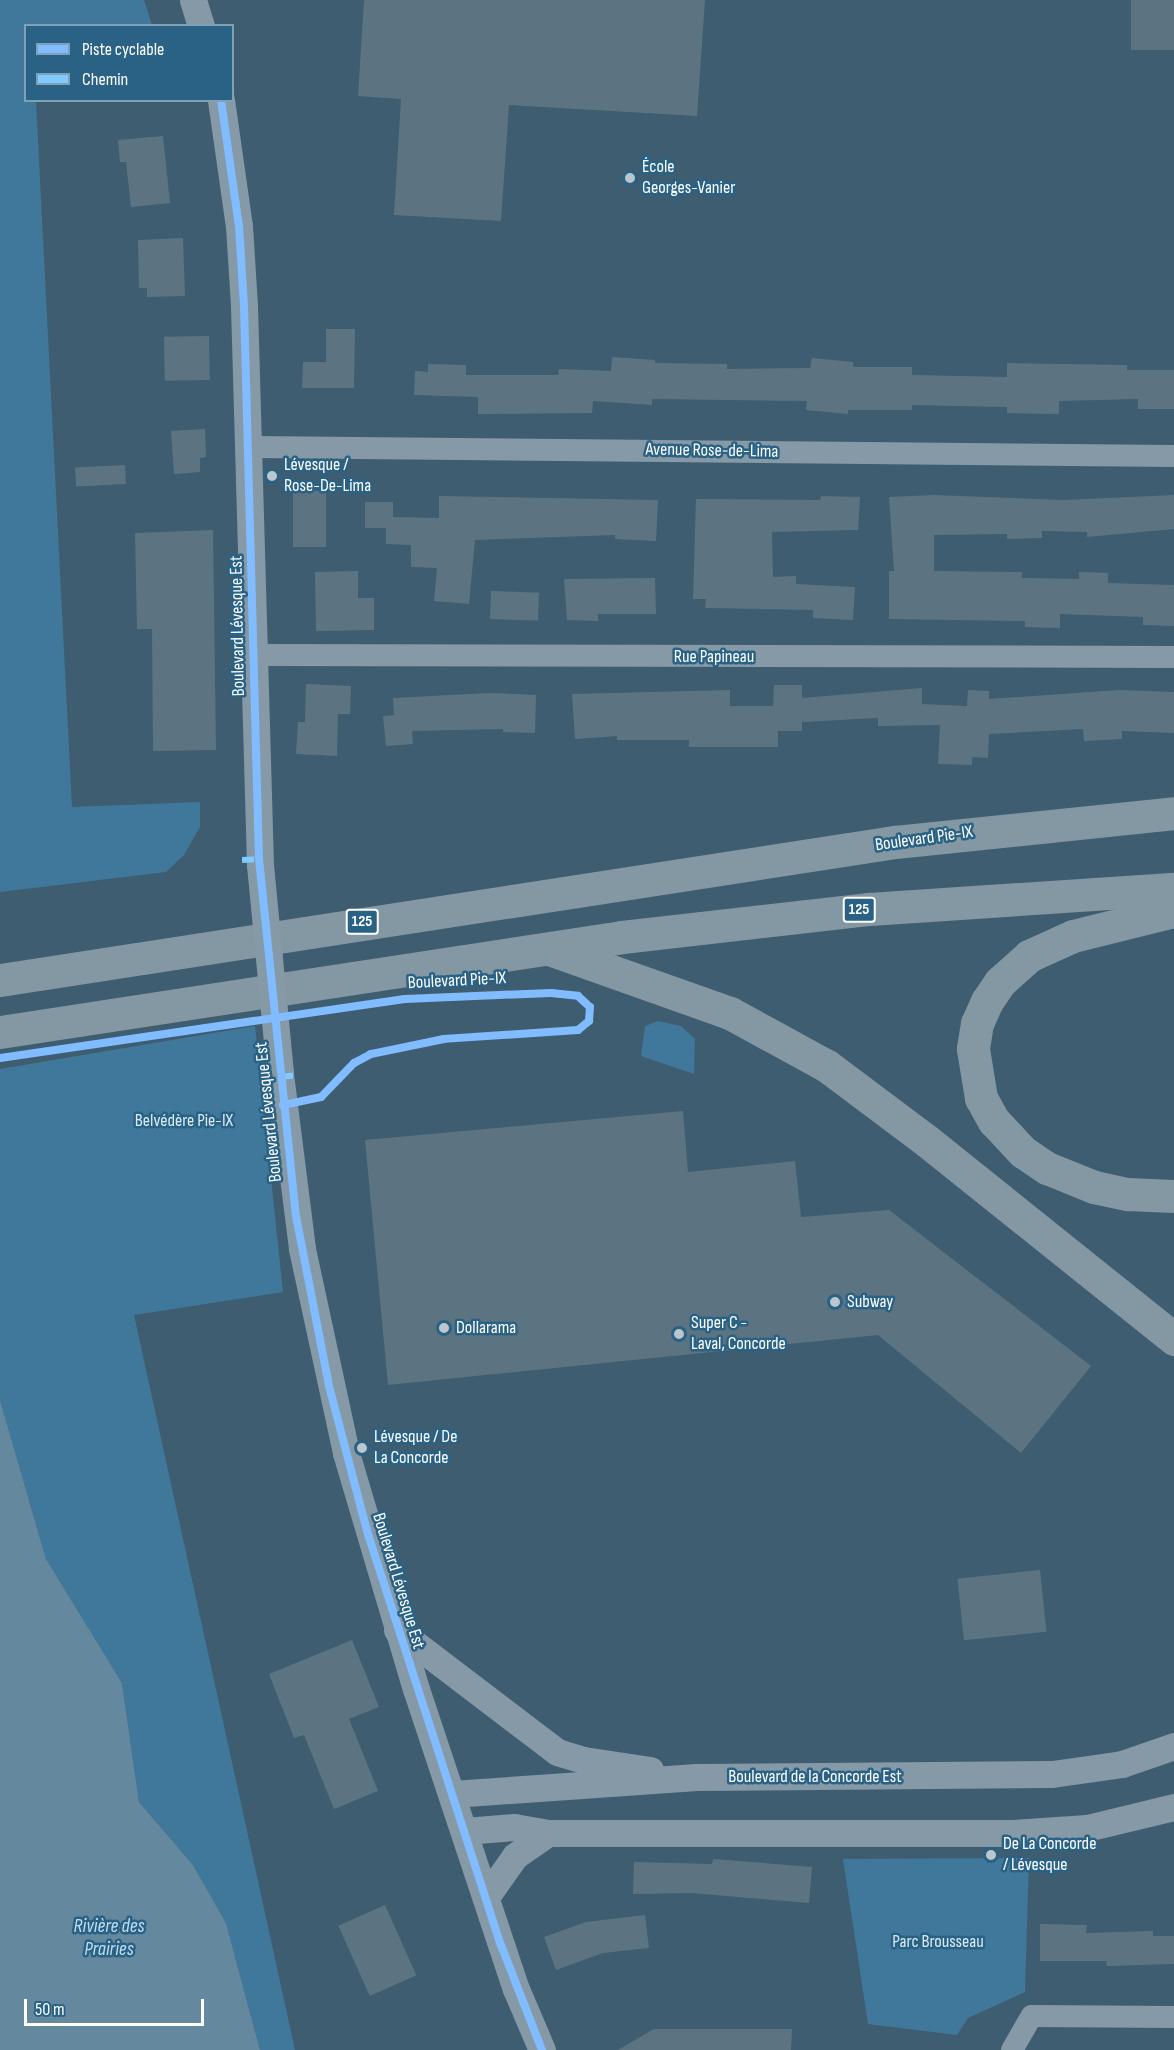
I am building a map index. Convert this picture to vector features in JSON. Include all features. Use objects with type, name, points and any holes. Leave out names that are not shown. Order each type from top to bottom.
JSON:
[{"type":"highway","points":[[1113,817],[1174,803]]},
{"type":"highway","name":"Boulevard Pie-IX","points":[[0,980],[895,842],[1113,817],[1174,813]]},
{"type":"highway","name":"Boulevard Pie-IX","points":[[0,1032],[545,948],[858,910],[1174,889]]},
{"type":"highway","points":[[1174,911],[1072,936],[1029,956],[1000,982],[987,1001],[977,1023],[973,1049],[981,1098],[998,1127],[1023,1152],[1047,1168],[1094,1187],[1136,1195],[1174,1196]]},
{"type":"highway","points":[[545,948],[703,1002],[805,1052],[869,1095],[1174,1339]]},
{"type":"street","points":[[194,0],[200,24]]},
{"type":"street","name":"Boulevard Lévesque Est","points":[[221,102],[239,226],[250,447],[253,655],[260,865],[291,1177],[314,1313],[348,1463],[397,1630],[486,1897],[542,2050]]},
{"type":"street","name":"Avenue Rose-de-Lima","points":[[250,447],[1174,456]]},
{"type":"street","name":"Rue Papineau","points":[[253,655],[1174,657]]},
{"type":"street","points":[[397,1630],[557,1752],[584,1760],[696,1777]]},
{"type":"street","name":"Boulevard de la Concorde Est","points":[[452,1794],[696,1777],[1064,1773],[1122,1764],[1174,1746]]},
{"type":"street","points":[[464,1831],[514,1827],[548,1833],[890,1836],[1037,1833],[1113,1824],[1174,1807]]},
{"type":"street","points":[[486,1897],[515,1856],[548,1833]]},
{"type":"street","points":[[1012,2050],[1032,2016],[1174,2017]]},
{"type":"green space","points":[[0,0],[144,0],[152,24],[24,24],[24,102],[36,102],[72,807],[200,802],[200,827],[184,855],[166,872],[0,892]]},
{"type":"green space","points":[[658,1021],[681,1026],[695,1039],[694,1074],[641,1056],[645,1026]]},
{"type":"green space","name":"Belvédère Pie-IX","points":[[255,1026],[283,1292],[134,1315],[295,2050],[260,2050],[226,1923],[193,1865],[139,1802],[122,1683],[46,1559],[0,1400],[0,1069]]},
{"type":"green space","name":"Parc Brousseau","points":[[1029,1858],[1025,1992],[968,2018],[957,2035],[868,2024],[843,1859]]},
{"type":"water","name":"Rivière des Prairies","points":[[0,1400],[46,1559],[122,1683],[139,1802],[193,1865],[226,1923],[260,2050],[0,2050]]},
{"type":"building","points":[[364,0],[705,0],[697,116],[509,105],[501,221],[394,215],[401,99],[358,96]]},
{"type":"building","points":[[1131,0],[1174,0],[1174,50],[1131,50]]},
{"type":"building","points":[[163,136],[170,203],[131,207],[126,162],[120,162],[118,140]]},
{"type":"building","points":[[183,238],[185,296],[147,297],[147,288],[139,288],[138,240]]},
{"type":"building","points":[[326,329],[355,329],[354,388],[302,388],[303,362],[326,362]]},
{"type":"building","points":[[209,336],[210,380],[165,381],[164,337]]},
{"type":"building","points":[[612,357],[655,360],[655,363],[727,364],[727,369],[810,368],[812,358],[853,362],[853,367],[912,367],[912,375],[1007,377],[1007,363],[1127,365],[1127,370],[1174,370],[1174,409],[1138,409],[1138,399],[1059,401],[1059,414],[1007,413],[1007,407],[912,405],[912,410],[848,410],[848,414],[806,410],[807,401],[652,399],[652,405],[593,401],[592,413],[478,414],[478,397],[414,395],[415,371],[428,372],[428,364],[466,365],[466,375],[558,375],[559,369],[611,371]]},
{"type":"building","points":[[205,429],[206,457],[200,458],[200,472],[174,474],[171,431]]},
{"type":"building","points":[[125,465],[126,484],[76,487],[75,468]]},
{"type":"building","points":[[293,491],[326,491],[326,547],[293,547]]},
{"type":"building","points":[[934,495],[1064,500],[1174,495],[1174,529],[1087,537],[1087,532],[1042,531],[1042,538],[1007,539],[1007,534],[934,535],[934,571],[1022,572],[1022,578],[1079,579],[1079,572],[1108,573],[1108,583],[1174,585],[1174,626],[1143,625],[1143,617],[1060,614],[1060,628],[1025,627],[1025,621],[889,619],[889,571],[894,571],[889,497]]},
{"type":"building","points":[[439,496],[658,500],[656,541],[615,539],[615,535],[475,540],[469,604],[434,601],[437,568],[411,567],[411,545],[386,544],[386,528],[365,528],[365,502],[393,502],[393,517],[439,518]]},
{"type":"building","points":[[821,496],[860,497],[858,530],[772,532],[773,577],[796,576],[796,584],[855,587],[853,620],[813,618],[813,610],[705,608],[706,599],[693,599],[696,499],[820,500]]},
{"type":"building","points":[[213,530],[216,750],[153,751],[152,629],[137,629],[135,533]]},
{"type":"building","points":[[358,571],[358,598],[374,598],[374,630],[316,631],[315,572]]},
{"type":"building","points":[[655,578],[656,614],[598,614],[598,621],[567,620],[564,579]]},
{"type":"building","points":[[491,591],[539,593],[538,621],[490,619]]},
{"type":"building","points":[[306,684],[351,686],[350,714],[338,714],[337,756],[296,754],[298,722],[305,722]]},
{"type":"building","points":[[774,685],[802,685],[802,698],[922,688],[922,704],[967,706],[968,690],[989,691],[989,699],[1119,690],[1174,692],[1174,733],[1122,731],[1122,739],[1084,741],[1083,729],[989,734],[988,758],[972,757],[972,765],[938,764],[940,725],[878,726],[878,718],[802,722],[802,731],[778,731],[778,747],[689,747],[689,740],[617,740],[617,736],[575,739],[572,694],[730,690],[730,706],[773,706]]},
{"type":"building","points":[[490,693],[536,695],[535,733],[503,732],[503,729],[412,731],[413,744],[386,746],[383,716],[394,715],[393,698]]},
{"type":"building","points":[[683,1111],[688,1172],[795,1161],[801,1217],[889,1210],[1091,1366],[1021,1453],[878,1335],[388,1385],[365,1140]]},
{"type":"building","points":[[1040,1570],[1046,1632],[964,1640],[957,1579]]},
{"type":"building","points":[[352,1640],[379,1707],[349,1719],[378,1791],[334,1809],[304,1735],[294,1738],[269,1674]]},
{"type":"building","points":[[713,1859],[812,1867],[809,1903],[691,1893],[633,1894],[634,1862],[712,1864]]},
{"type":"building","points":[[385,1905],[416,1975],[370,1996],[338,1926]]},
{"type":"building","points":[[645,1915],[649,1948],[603,1953],[556,1970],[544,1937],[586,1922]]},
{"type":"building","points":[[1040,1924],[1087,1925],[1086,1933],[1153,1931],[1153,1936],[1174,1936],[1174,1964],[1107,1966],[1106,1961],[1040,1961]]},
{"type":"building","points":[[654,2029],[792,2029],[791,2050],[618,2050]]},
{"type":"marked path","points":[[242,860],[259,859]]},
{"type":"marked path","points":[[281,1077],[298,1075]]},
{"type":"cycle path","points":[[221,102],[239,226],[244,306],[259,859],[296,1216],[329,1386],[367,1531],[501,1945],[542,2050]]},
{"type":"cycle path","points":[[0,1058],[405,999],[551,993],[578,996],[590,1007],[589,1021],[578,1030],[444,1039],[371,1054],[354,1063],[321,1097],[283,1105]]},
{"type":"place","name":"École Georges-Vanier","points":[[630,178]]},
{"type":"place","name":"Lévesque / Rose-De-Lima","points":[[272,476]]},
{"type":"place","name":"Subway","points":[[835,1302]]},
{"type":"place","name":"Dollarama","points":[[444,1328]]},
{"type":"place","name":"Super C - Laval, Concorde","points":[[679,1334]]},
{"type":"place","name":"Lévesque / De La Concorde","points":[[362,1448]]},
{"type":"place","name":"De La Concorde / Lévesque","points":[[991,1855]]}]
